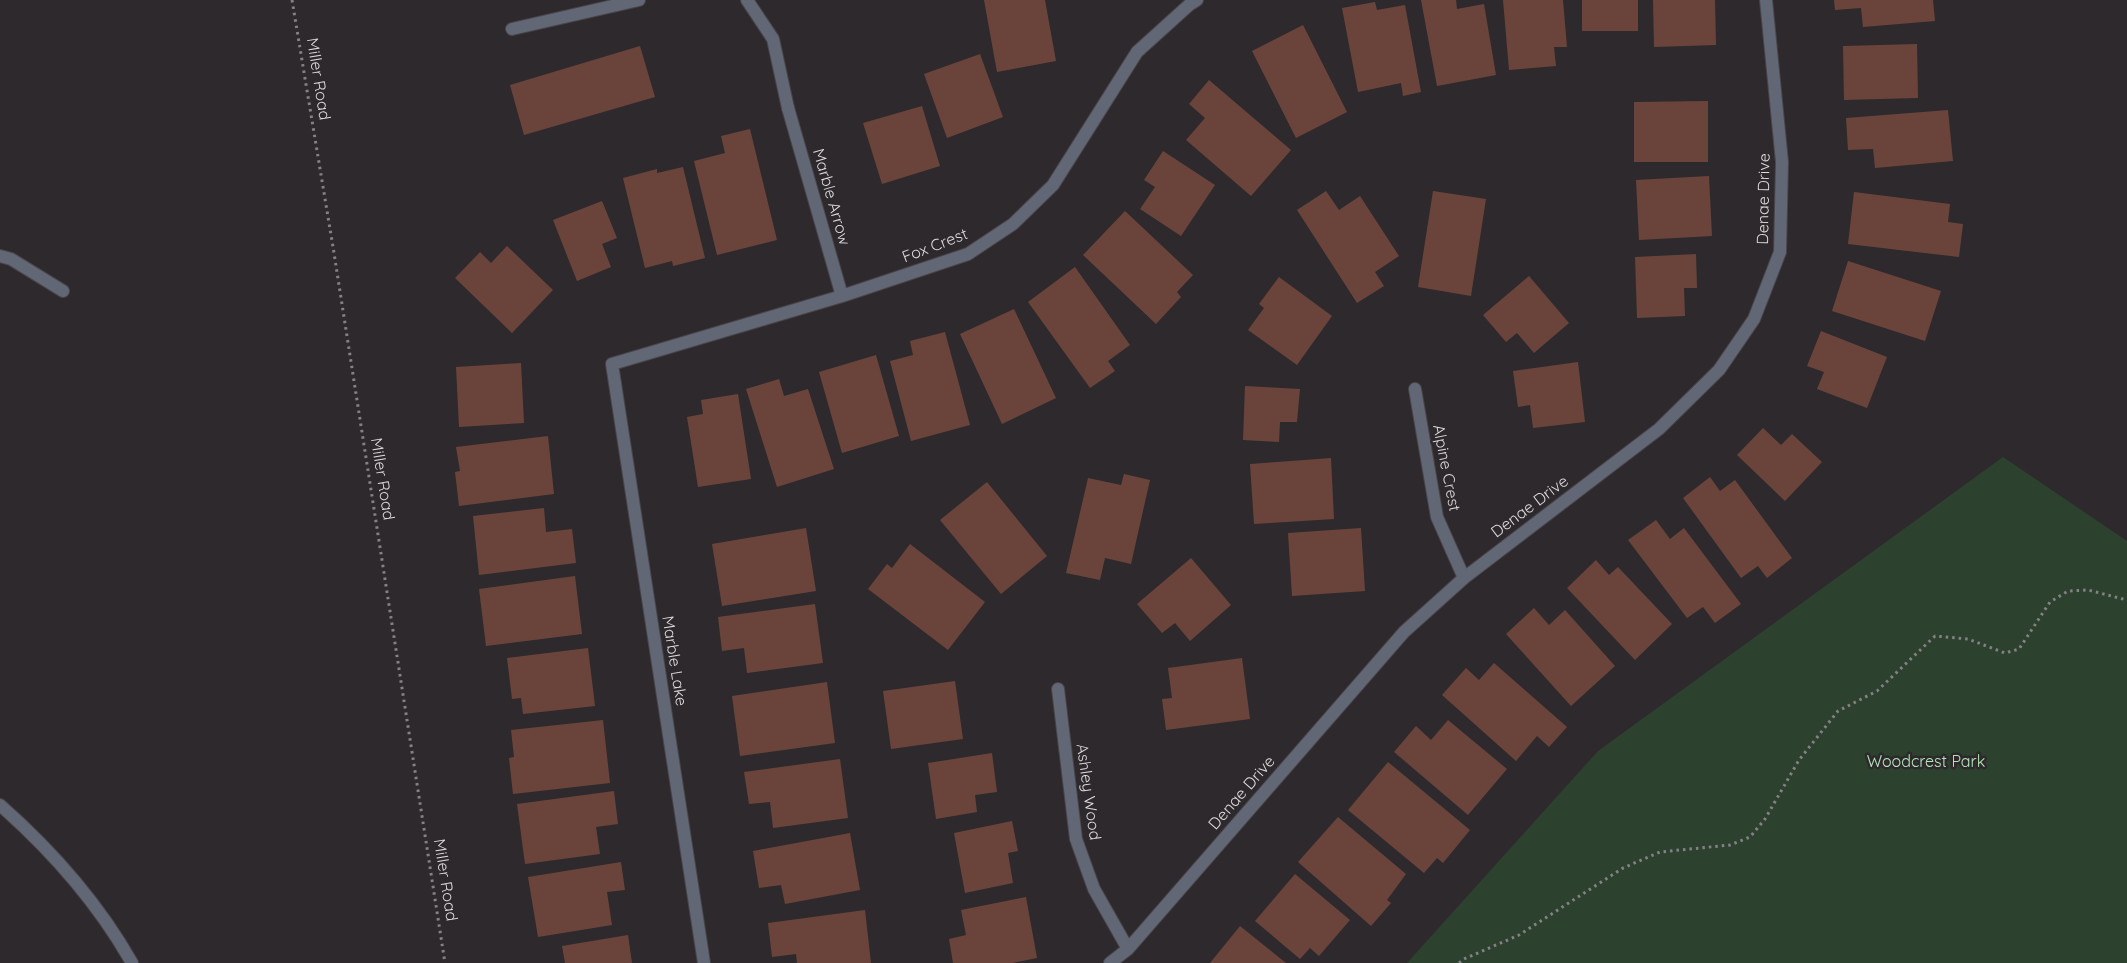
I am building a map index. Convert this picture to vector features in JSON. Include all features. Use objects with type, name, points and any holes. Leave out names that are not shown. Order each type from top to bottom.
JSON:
[{"type":"street","points":[[512,29],[639,0]]},
{"type":"street","name":"Marble Arrow","points":[[747,0],[774,39],[788,108],[842,296]]},
{"type":"street","name":"Fox Crest","points":[[612,364],[842,296],[968,254],[1013,224],[1053,185],[1137,52],[1197,0]]},
{"type":"street","name":"Denae Drive","points":[[1110,963],[1128,949],[1404,632],[1464,578],[1658,429],[1719,370],[1754,319],[1780,252],[1782,162],[1766,0]]},
{"type":"street","points":[[0,256],[11,259],[62,290]]},
{"type":"street","name":"Marble Lake","points":[[612,364],[704,963]]},
{"type":"street","name":"Alpine Crest","points":[[1415,389],[1437,517],[1464,578]]},
{"type":"street","name":"Ashley Wood","points":[[1058,689],[1076,839],[1094,889],[1128,949]]},
{"type":"street","points":[[0,805],[33,834],[81,888],[123,947],[132,963]]},
{"type":"path","name":"Miller Road","points":[[292,0],[337,272],[445,963]]},
{"type":"path","points":[[1459,963],[1464,958],[1519,935],[1623,868],[1660,852],[1730,845],[1750,837],[1765,819],[1799,760],[1838,711],[1878,690],[1935,636],[1968,639],[2005,653],[2019,649],[2050,602],[2068,591],[2088,590],[2127,600]]},
{"type":"green space","name":"Woodcrest Park","points":[[2003,457],[2127,541],[2127,963],[1407,963],[1598,751]]},
{"type":"building","points":[[984,0],[1045,0],[1056,61],[997,72]]},
{"type":"building","points":[[1421,0],[1456,0],[1457,9],[1484,4],[1496,75],[1437,86]]},
{"type":"building","points":[[1503,0],[1563,0],[1567,47],[1554,47],[1556,66],[1509,70]]},
{"type":"building","points":[[1582,0],[1638,0],[1638,31],[1582,31]]},
{"type":"building","points":[[1653,0],[1715,0],[1716,45],[1654,47]]},
{"type":"building","points":[[1834,0],[1933,0],[1935,21],[1863,27],[1861,8],[1835,10]]},
{"type":"building","points":[[1375,2],[1377,10],[1405,5],[1421,92],[1403,96],[1401,83],[1358,92],[1342,8]]},
{"type":"building","points":[[1303,25],[1347,112],[1296,138],[1252,51]]},
{"type":"building","points":[[1917,44],[1918,98],[1844,100],[1843,46]]},
{"type":"building","points":[[640,46],[655,97],[524,135],[510,85]]},
{"type":"building","points":[[980,54],[1003,117],[947,138],[924,74]]},
{"type":"building","points":[[1209,80],[1291,150],[1251,196],[1186,140],[1205,118],[1189,104]]},
{"type":"building","points":[[1708,101],[1708,162],[1634,162],[1634,102]]},
{"type":"building","points":[[922,106],[940,166],[882,184],[863,123]]},
{"type":"building","points":[[1948,110],[1953,161],[1875,168],[1873,149],[1848,150],[1846,118]]},
{"type":"building","points":[[750,129],[777,240],[717,255],[694,161],[725,153],[721,136]]},
{"type":"building","points":[[1163,151],[1215,185],[1181,236],[1140,209],[1155,187],[1144,180]]},
{"type":"building","points":[[683,167],[705,258],[673,266],[672,261],[645,268],[623,178],[657,169],[657,173]]},
{"type":"building","points":[[1709,176],[1712,236],[1639,240],[1636,180]]},
{"type":"building","points":[[1326,191],[1339,210],[1360,196],[1399,256],[1375,272],[1384,286],[1357,303],[1297,210]]},
{"type":"building","points":[[1433,191],[1486,199],[1471,296],[1418,287]]},
{"type":"building","points":[[1854,192],[1950,204],[1948,222],[1963,224],[1959,257],[1848,244]]},
{"type":"building","points":[[602,201],[617,238],[602,244],[611,267],[577,281],[553,220]]},
{"type":"building","points":[[1125,211],[1193,275],[1177,292],[1181,297],[1156,324],[1083,255]]},
{"type":"building","points":[[507,246],[553,290],[512,333],[455,278],[480,252],[491,263]]},
{"type":"building","points":[[1696,254],[1697,288],[1684,288],[1685,316],[1637,318],[1635,257]]},
{"type":"building","points":[[1848,261],[1941,291],[1925,341],[1832,311]]},
{"type":"building","points":[[1075,267],[1130,345],[1108,361],[1115,371],[1090,388],[1028,302]]},
{"type":"building","points":[[1529,276],[1569,323],[1534,353],[1517,333],[1506,342],[1483,315]]},
{"type":"building","points":[[1279,277],[1332,316],[1297,365],[1248,330],[1264,308],[1259,304]]},
{"type":"building","points":[[1014,309],[1056,398],[1002,424],[960,334]]},
{"type":"building","points":[[1821,331],[1887,357],[1867,408],[1817,389],[1824,372],[1807,366]]},
{"type":"building","points":[[945,332],[970,425],[911,441],[890,361],[913,355],[910,341]]},
{"type":"building","points":[[876,355],[899,436],[842,453],[819,372]]},
{"type":"building","points":[[1578,362],[1585,422],[1533,428],[1530,405],[1518,407],[1513,371]]},
{"type":"building","points":[[521,363],[524,423],[459,427],[456,367]]},
{"type":"building","points":[[779,379],[784,396],[808,389],[834,469],[777,487],[746,389]]},
{"type":"building","points":[[1245,386],[1300,389],[1297,422],[1280,422],[1279,442],[1243,440]]},
{"type":"building","points":[[738,394],[751,479],[698,487],[687,417],[703,414],[701,400]]},
{"type":"building","points":[[1763,428],[1781,445],[1792,434],[1822,462],[1785,501],[1737,455]]},
{"type":"building","points":[[548,436],[554,494],[459,506],[455,472],[460,471],[456,447]]},
{"type":"building","points":[[1331,458],[1334,519],[1254,524],[1250,464]]},
{"type":"building","points":[[1124,474],[1150,480],[1131,564],[1105,558],[1100,580],[1066,573],[1088,478],[1121,485]]},
{"type":"building","points":[[1710,477],[1720,491],[1735,480],[1792,558],[1767,578],[1758,566],[1741,578],[1683,498]]},
{"type":"building","points":[[987,482],[1047,556],[1001,594],[940,520]]},
{"type":"building","points":[[544,508],[546,532],[572,529],[576,563],[479,575],[473,516]]},
{"type":"building","points":[[1656,520],[1670,539],[1684,528],[1741,604],[1715,623],[1703,607],[1687,618],[1628,540]]},
{"type":"building","points":[[806,528],[816,591],[722,606],[712,544]]},
{"type":"building","points":[[1361,528],[1365,591],[1292,596],[1288,533]]},
{"type":"building","points":[[910,544],[985,602],[948,650],[868,589],[887,564],[892,568]]},
{"type":"building","points":[[1191,558],[1231,605],[1190,641],[1175,623],[1162,633],[1137,604]]},
{"type":"building","points":[[1596,560],[1609,575],[1618,567],[1672,624],[1635,660],[1567,588]]},
{"type":"building","points":[[575,576],[582,634],[486,646],[479,589]]},
{"type":"building","points":[[815,604],[823,663],[747,673],[744,648],[722,651],[718,617]]},
{"type":"building","points":[[1534,608],[1549,625],[1565,610],[1615,666],[1571,706],[1506,634]]},
{"type":"building","points":[[588,648],[595,706],[523,714],[521,698],[512,699],[507,658]]},
{"type":"building","points":[[1242,658],[1250,719],[1166,730],[1162,699],[1172,698],[1168,668]]},
{"type":"building","points":[[1494,663],[1567,727],[1549,747],[1537,736],[1516,761],[1442,695],[1466,668],[1479,680]]},
{"type":"building","points":[[955,681],[963,739],[891,749],[883,691]]},
{"type":"building","points":[[827,682],[835,743],[740,756],[732,696]]},
{"type":"building","points":[[603,720],[610,783],[513,794],[509,758],[514,757],[511,730]]},
{"type":"building","points":[[1448,720],[1507,769],[1468,815],[1394,752],[1416,726],[1431,740]]},
{"type":"building","points":[[992,753],[997,792],[975,795],[977,812],[936,819],[928,763]]},
{"type":"building","points":[[840,759],[848,818],[773,828],[770,802],[749,804],[744,772]]},
{"type":"building","points":[[1388,762],[1470,830],[1443,863],[1437,858],[1424,873],[1348,810]]},
{"type":"building","points":[[614,791],[618,824],[596,827],[600,854],[525,864],[517,804]]},
{"type":"building","points":[[1338,817],[1406,874],[1387,900],[1391,903],[1371,926],[1298,862]]},
{"type":"building","points":[[1012,821],[1018,851],[1008,853],[1013,883],[965,893],[954,833]]},
{"type":"building","points":[[850,833],[860,890],[785,904],[781,885],[759,888],[753,851]]},
{"type":"building","points":[[621,862],[625,890],[607,892],[612,925],[538,937],[528,877]]},
{"type":"building","points":[[1295,874],[1350,920],[1319,956],[1310,948],[1300,959],[1255,921]]},
{"type":"building","points":[[1026,897],[1037,958],[1012,963],[953,963],[949,939],[966,935],[961,910]]},
{"type":"building","points":[[865,910],[871,963],[797,963],[796,954],[772,957],[768,923]]},
{"type":"building","points":[[1240,926],[1286,963],[1210,963]]},
{"type":"building","points":[[628,935],[632,963],[565,963],[562,946]]}]
